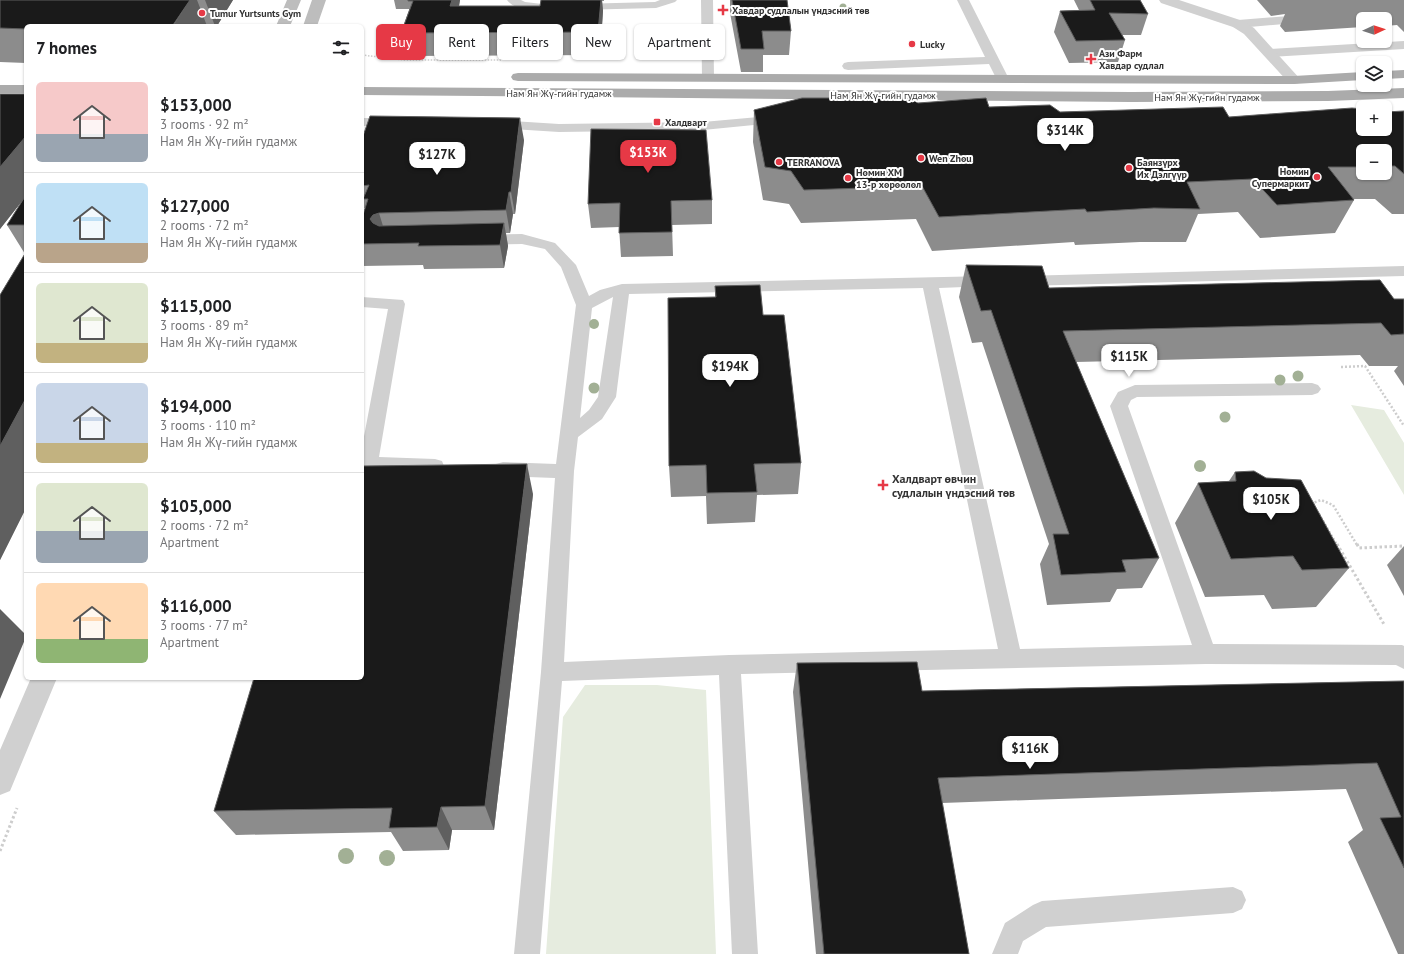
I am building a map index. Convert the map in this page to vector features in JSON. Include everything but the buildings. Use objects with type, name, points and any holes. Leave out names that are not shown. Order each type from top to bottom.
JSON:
[{"type":"main road","points":[[284,24],[294,0]]},
{"type":"main road","points":[[311,24],[319,0]]},
{"type":"main road","points":[[1392,75],[1404,74]]},
{"type":"main road","name":"Нам Ян Жү-гийн гудамж","points":[[504,77],[1294,80],[1356,76]]},
{"type":"main road","points":[[0,88],[24,89]]},
{"type":"main road","name":"Нам Ян Жү-гийн гудамж","points":[[364,91],[918,101],[1249,97],[1404,93]]},
{"type":"street","points":[[1166,0],[1238,24],[1249,32],[1294,80]]},
{"type":"street","points":[[1238,24],[1325,17]]},
{"type":"street","points":[[0,782],[43,680]]},
{"type":"lane","points":[[513,0],[522,5],[545,8],[656,5],[671,0]]},
{"type":"lane","points":[[707,0],[708,78]]},
{"type":"lane","points":[[963,0],[1003,79]]},
{"type":"lane","points":[[1269,53],[1404,45]]},
{"type":"lane","points":[[848,66],[994,60]]},
{"type":"lane","points":[[481,123],[559,128],[702,126],[792,118]]},
{"type":"lane","points":[[364,122],[410,122]]},
{"type":"lane","points":[[466,240],[522,239],[550,246],[568,264],[584,305],[565,471],[552,672],[528,954]]},
{"type":"lane","points":[[584,305],[606,294],[622,289],[1403,272]]},
{"type":"lane","points":[[930,283],[1011,658]]},
{"type":"lane","points":[[569,434],[592,419],[601,410],[607,396],[622,289]]},
{"type":"lane","points":[[364,302],[397,304],[368,464],[455,467]]},
{"type":"lane","points":[[1206,654],[1119,406],[1124,396],[1135,391],[1312,389]]},
{"type":"lane","points":[[486,468],[565,471]]},
{"type":"lane","points":[[552,672],[729,665],[1206,654],[1403,657]]},
{"type":"lane","points":[[729,665],[745,954]]},
{"type":"lane","points":[[1006,954],[1014,932],[1042,914],[1234,900]]},
{"type":"path","points":[[1341,367],[1365,366],[1404,426]]},
{"type":"path","points":[[1403,657],[1313,503],[1317,500],[1327,500],[1333,505],[1359,548],[1404,546]]},
{"type":"shaded area","points":[[1351,405],[1384,410],[1404,443],[1404,495]]},
{"type":"shaded area","points":[[585,685],[657,685],[706,690],[716,954],[546,954],[563,717]]},
{"type":"place","name":"Хавдар судлалын үндэсний төв","points":[[723,10]]},
{"type":"place","name":"Tumur Yurtsunts Gym","points":[[202,13]]},
{"type":"place","name":"Lucky","points":[[912,44]]},
{"type":"place","name":"Ази Фарм Хавдар судлал","points":[[1091,59]]},
{"type":"place","name":"Халдварт","points":[[657,122]]},
{"type":"place","name":"Wen Zhou","points":[[921,158]]},
{"type":"place","name":"TERRANOVA","points":[[779,162]]},
{"type":"place","name":"Баянзүрх Их Дэлгүүр","points":[[1129,168]]},
{"type":"place","name":"Номин Супермаркит","points":[[1317,177]]},
{"type":"place","name":"Номин ХМ 13-р хороолол","points":[[848,178]]},
{"type":"place","name":"Халдварт өвчин судлалын үндэсний төв","points":[[883,485]]}]
